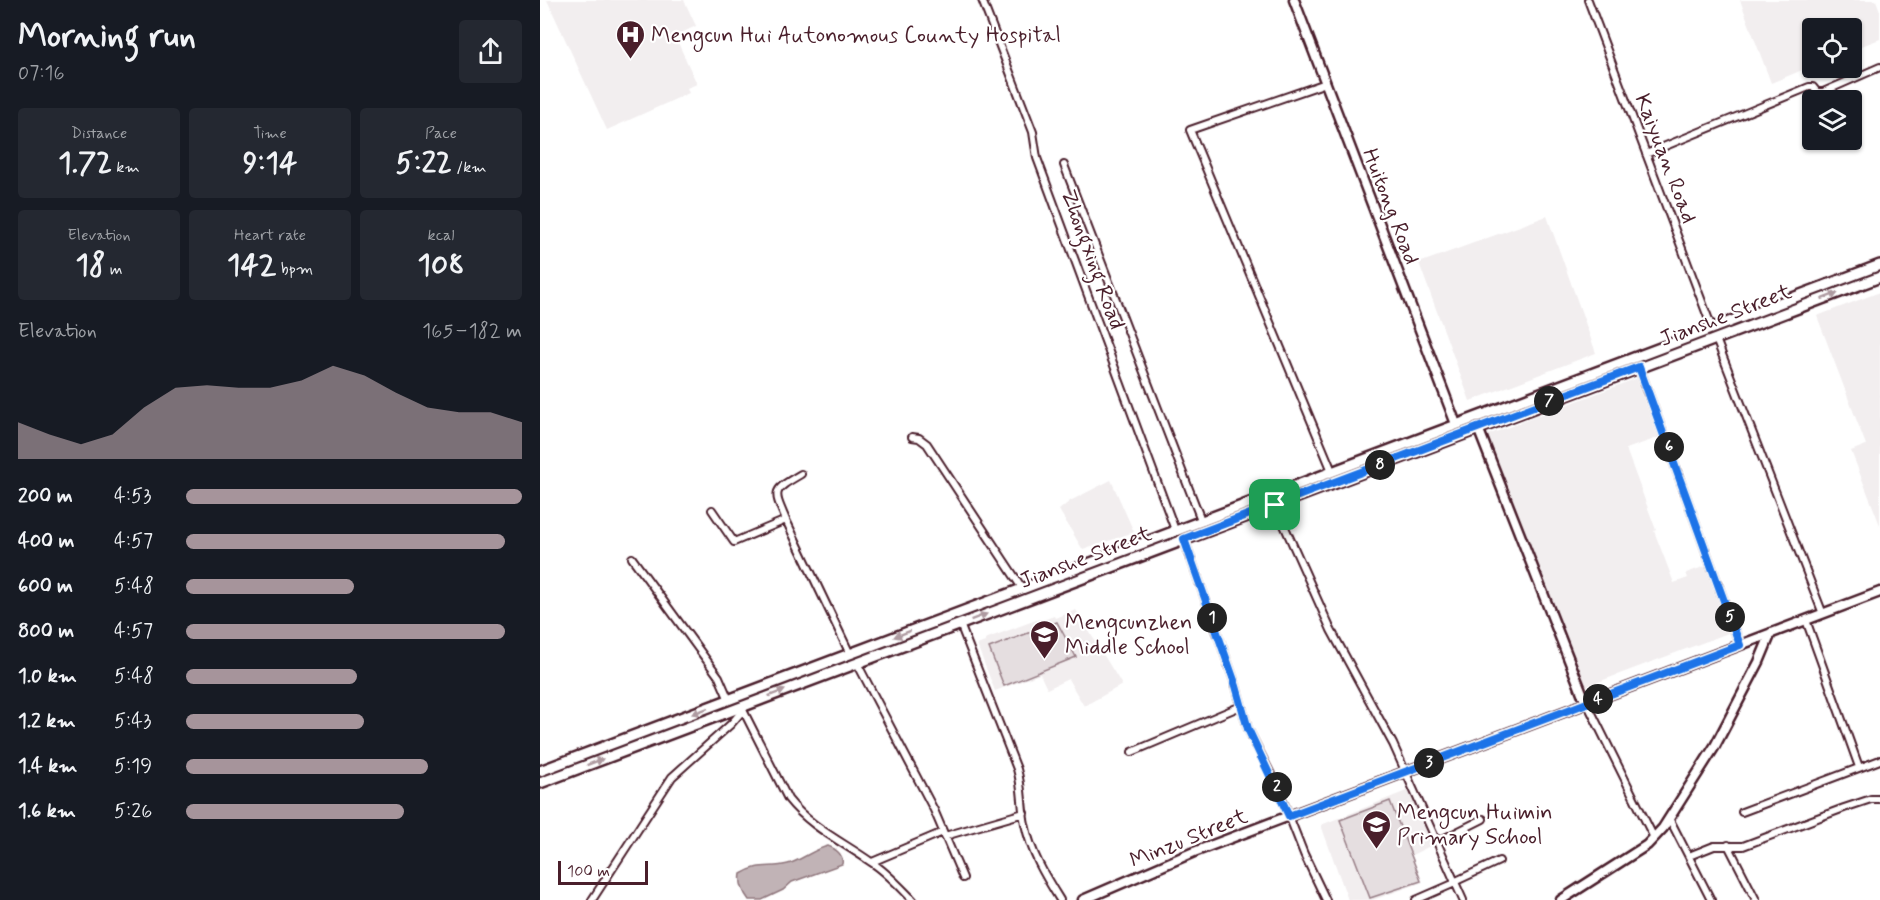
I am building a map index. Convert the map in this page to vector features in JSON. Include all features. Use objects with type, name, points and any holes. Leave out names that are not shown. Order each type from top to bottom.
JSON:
[{"type":"main road","name":"Jianshe Street","points":[[540,771],[1880,266]]},
{"type":"main road","name":"Jianshe Street","points":[[540,783],[1880,277]]},
{"type":"street","name":"Zhongxing Road","points":[[982,0],[1033,132],[1036,158],[1175,530]]},
{"type":"street","name":"Huitong Road","points":[[1294,0],[1456,424]]},
{"type":"street","name":"Kaiyuan Road","points":[[1588,0],[1712,328]]},
{"type":"street","points":[[1646,154],[1809,87],[1813,87],[1817,92],[1823,92],[1880,67]]},
{"type":"street","points":[[1326,83],[1190,130],[1332,471]]},
{"type":"street","points":[[1064,165],[1201,520]]},
{"type":"street","points":[[1716,339],[1823,614]]},
{"type":"street","points":[[1639,367],[1740,645]]},
{"type":"street","points":[[1478,428],[1587,703],[1654,838]]},
{"type":"street","points":[[912,437],[919,438],[927,444],[1022,588]]},
{"type":"street","points":[[801,474],[780,486],[777,498],[850,654]]},
{"type":"street","points":[[1275,505],[1331,630],[1394,744],[1463,900]]},
{"type":"street","points":[[712,510],[734,542],[786,520]]},
{"type":"street","points":[[1184,539],[1253,740],[1326,900]]},
{"type":"street","points":[[632,558],[720,677],[729,700]]},
{"type":"street","name":"Minzu Street","points":[[1083,900],[1194,852],[1880,592]]},
{"type":"street","points":[[1806,620],[1859,768]]},
{"type":"street","points":[[960,624],[1017,769],[1022,788],[1024,822],[1032,850],[1042,872],[1060,900]]},
{"type":"street","points":[[1561,900],[1638,851],[1654,838],[1715,746],[1759,662],[1771,633]]},
{"type":"street","points":[[857,663],[931,804],[963,878]]},
{"type":"street","points":[[1132,752],[1241,706]]},
{"type":"street","points":[[592,900],[672,777],[746,707],[788,799],[794,807],[812,823],[872,862],[914,900]]},
{"type":"street","points":[[1742,812],[1880,760]]},
{"type":"street","points":[[1689,856],[1704,849],[1728,845],[1743,846],[1844,808],[1880,798]]},
{"type":"street","points":[[872,862],[944,834],[1024,813]]},
{"type":"street","points":[[1669,818],[1711,900]]},
{"type":"street","points":[[1437,842],[1484,819]]},
{"type":"street","points":[[1728,845],[1756,900]]},
{"type":"street","points":[[1416,900],[1499,861]]},
{"type":"shaded area","name":"Mengcun Hui Autonomous County Hospital","points":[[547,0],[684,0],[696,26],[675,36],[697,84],[687,88],[689,93],[607,130]]},
{"type":"shaded area","points":[[1740,0],[1876,0],[1880,11],[1880,39],[1862,46],[1862,18],[1802,18],[1802,70],[1771,83]]},
{"type":"shaded area","points":[[1547,216],[1596,353],[1470,401],[1419,263]]},
{"type":"shaded area","points":[[1880,292],[1880,525],[1851,451],[1866,445],[1817,316]]},
{"type":"shaded area","points":[[1640,377],[1663,436],[1626,449],[1656,530],[1654,531],[1674,583],[1688,578],[1686,573],[1706,566],[1731,632],[1585,687],[1485,436]]},
{"type":"shaded area","points":[[1111,480],[1134,532],[1083,550],[1059,510],[1070,501]]},
{"type":"shaded area","name":"Mengcunzhen Middle School","points":[[1076,610],[1122,685],[1084,706],[1068,679],[1047,689],[1040,674],[995,691],[977,645],[985,642],[985,639],[1039,619],[1040,621],[1054,616],[1055,618]]},
{"type":"shaded area","points":[[1057,622],[1076,657],[1004,686],[989,648]]},
{"type":"shaded area","name":"Mengcun Huimin Primary School","points":[[1409,790],[1434,844],[1412,855],[1423,882],[1373,900],[1348,900],[1321,825]]},
{"type":"shaded area","points":[[1390,801],[1421,881],[1370,898],[1340,820]]},
{"type":"shaded area","points":[[828,846],[839,853],[842,864],[792,882],[783,890],[762,900],[749,900],[745,894],[741,885],[741,874],[754,868],[788,864]]},
{"type":"place","name":"Mengcun Hui Autonomous County Hospital","points":[[630,60]]},
{"type":"place","name":"Mengcunzhen Middle School","points":[[1044,660]]},
{"type":"place","name":"Mengcun Huimin Primary School","points":[[1376,850]]},
{"type":"route","points":[[1639,367],[1740,645],[1289,816],[1278,788],[1248,729],[1236,686],[1184,539],[1275,505],[1639,367]]}]
